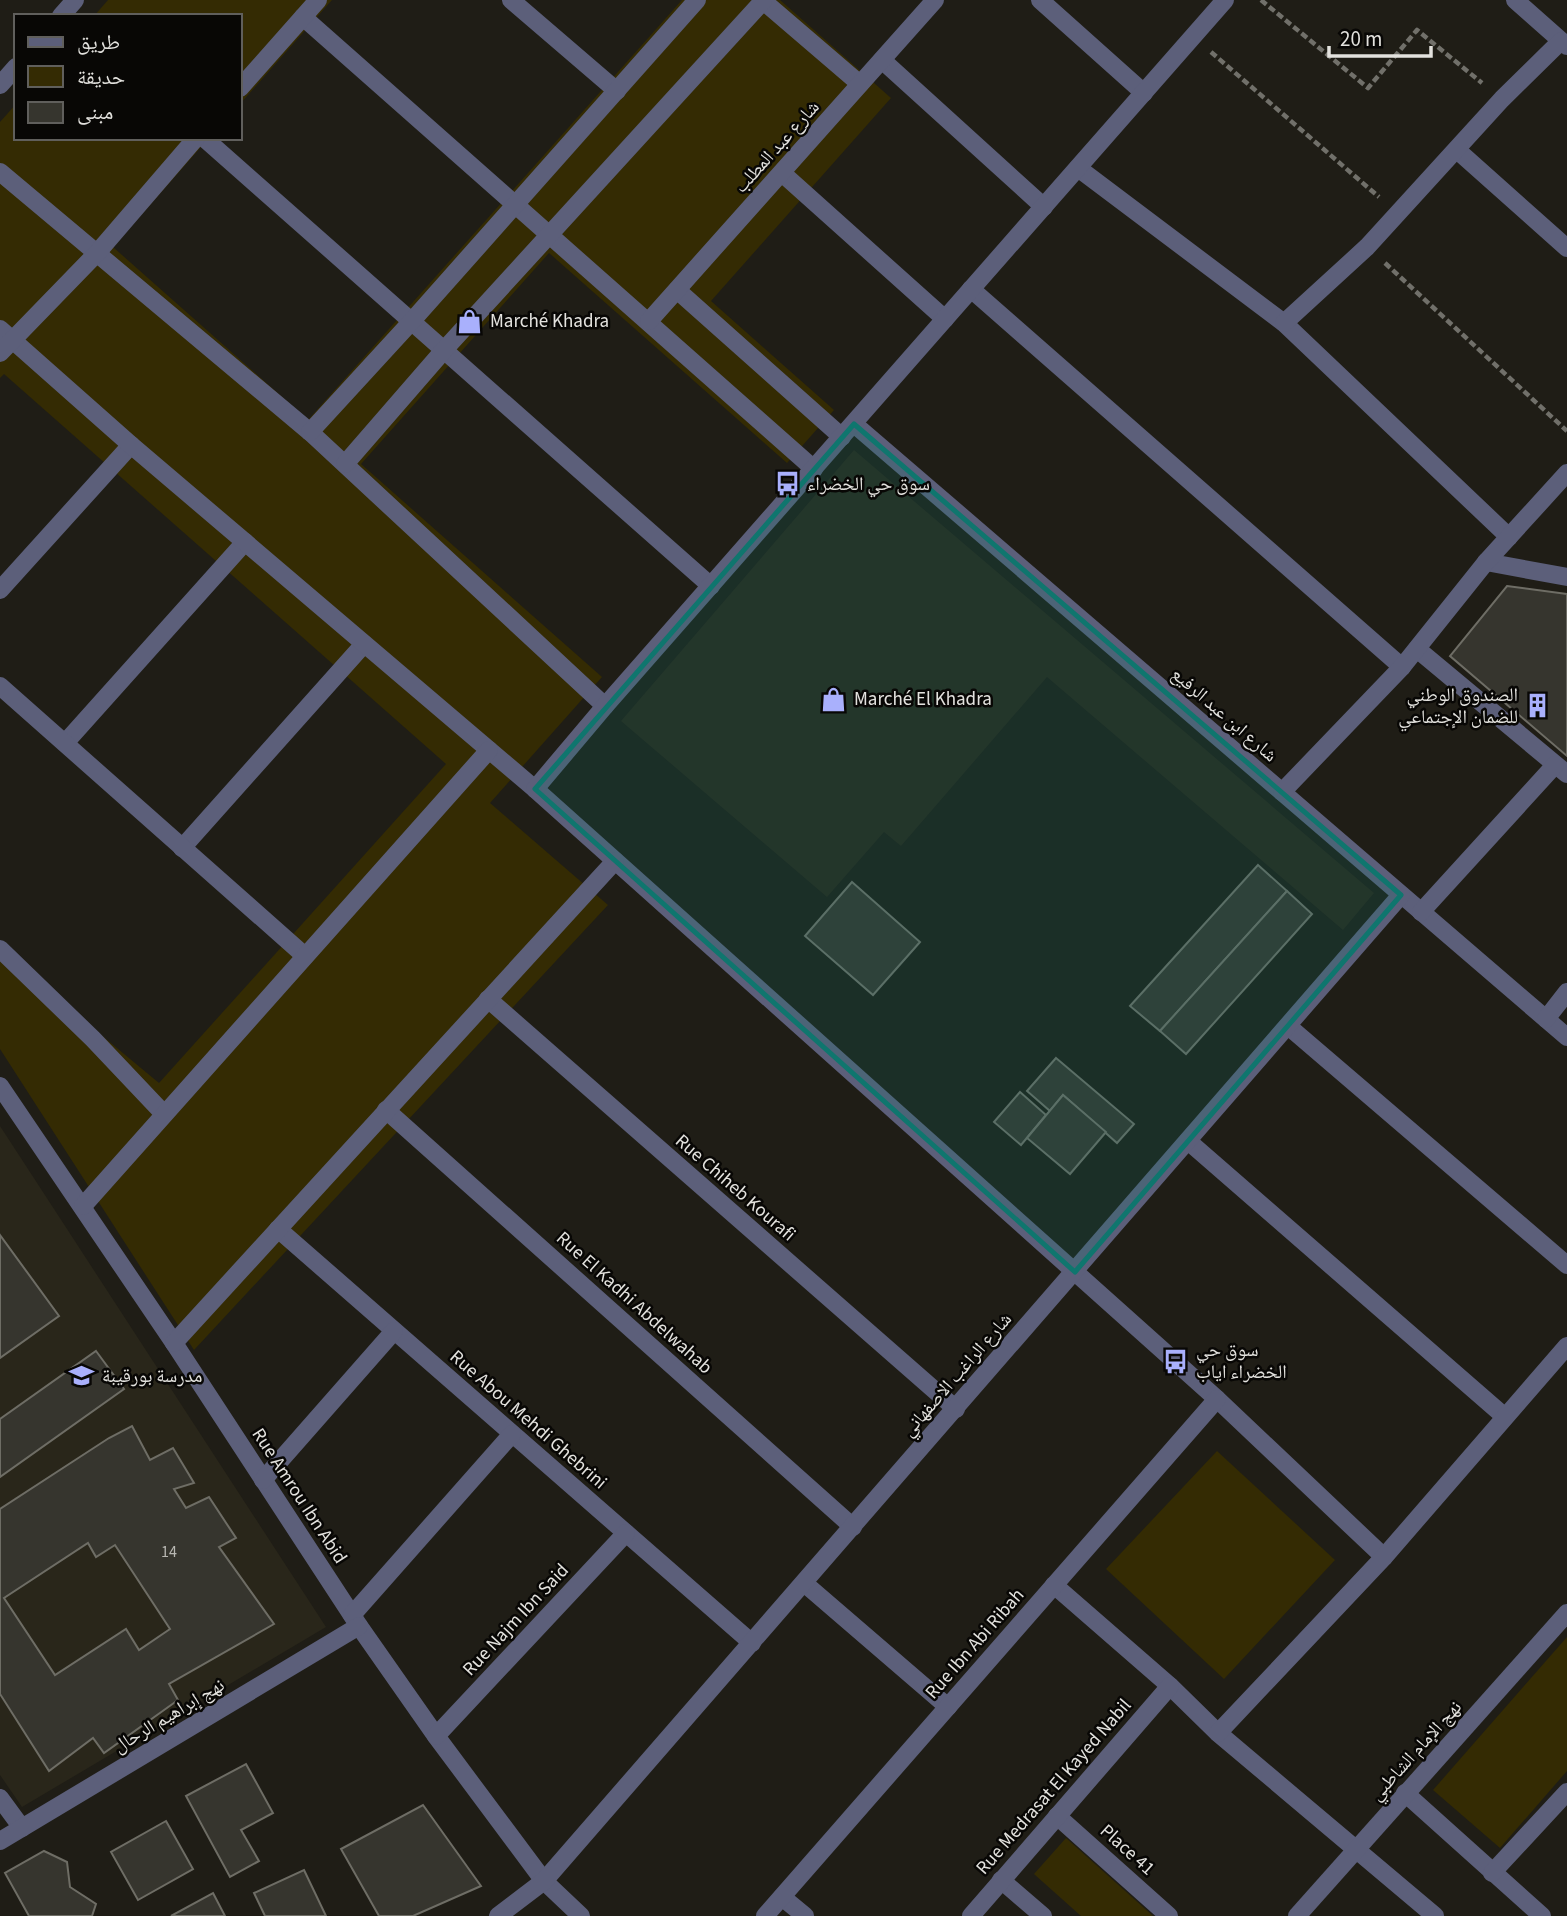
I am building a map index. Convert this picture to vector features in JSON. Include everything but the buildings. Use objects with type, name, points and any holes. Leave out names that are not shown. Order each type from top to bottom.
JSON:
[{"type":"street","points":[[63,14],[75,0]]},
{"type":"street","points":[[242,86],[318,0]]},
{"type":"street","points":[[511,0],[617,91]]},
{"type":"street","points":[[310,432],[697,0]]},
{"type":"street","points":[[345,464],[444,350],[762,0],[860,84]]},
{"type":"street","name":"شارع عبد المطلب","points":[[649,321],[935,0]]},
{"type":"street","points":[[1040,0],[1144,93]]},
{"type":"street","points":[[535,789],[1225,0]]},
{"type":"street","points":[[1283,323],[1367,247],[1502,99],[1564,43],[1515,0]]},
{"type":"street","points":[[303,17],[814,469]]},
{"type":"street","points":[[881,60],[1044,206]]},
{"type":"street","points":[[0,85],[14,69]]},
{"type":"street","points":[[194,140],[97,253],[4,341],[131,445],[535,789],[1217,1399],[1384,1557]]},
{"type":"street","points":[[206,140],[711,586]]},
{"type":"street","points":[[1457,150],[1567,248]]},
{"type":"street","points":[[1078,168],[1283,323],[1509,537]]},
{"type":"street","points":[[0,172],[310,432],[605,706]]},
{"type":"street","points":[[782,173],[945,319]]},
{"type":"street","points":[[971,289],[1402,667]]},
{"type":"street","name":"شارع ابن عبد الرفيع","points":[[677,290],[1282,792],[1567,1037]]},
{"type":"street","points":[[0,590],[131,445]]},
{"type":"street","points":[[1282,792],[1402,667],[1486,562],[1567,473]]},
{"type":"street","points":[[65,743],[245,542]]},
{"type":"street","points":[[1486,562],[1567,578]]},
{"type":"street","points":[[182,848],[365,644]]},
{"type":"street","points":[[1417,649],[1561,770],[1421,912]]},
{"type":"street","points":[[0,686],[305,956]]},
{"type":"street","points":[[83,1206],[489,750]]},
{"type":"street","points":[[174,1343],[615,861]]},
{"type":"street","name":"شارع الراغب الاصفهاني","points":[[498,1916],[544,1881],[1401,895]]},
{"type":"street","points":[[0,949],[93,1039],[164,1114]]},
{"type":"street","points":[[1546,1019],[1567,992]]},
{"type":"street","name":"Rue Chiheb Kourafi","points":[[488,999],[956,1409]]},
{"type":"street","points":[[1288,1026],[1567,1265]]},
{"type":"street","name":"Rue Amrou Ibn Abid","points":[[0,1086],[174,1343],[355,1621],[544,1881],[581,1916]]},
{"type":"street","name":"Rue El Kadhi Abdelwahab","points":[[386,1110],[853,1527]]},
{"type":"street","points":[[1188,1141],[1504,1416]]},
{"type":"street","name":"Rue Abou Mehdi Ghebrini","points":[[278,1229],[752,1643]]},
{"type":"street","points":[[263,1480],[394,1331]]},
{"type":"street","points":[[1218,1733],[1384,1557],[1567,1346]]},
{"type":"street","name":"Rue Ibn Abi Ribah","points":[[765,1916],[1217,1399]]},
{"type":"street","name":"نهج إبراهيم الرحال","points":[[0,1841],[355,1621],[512,1434]]},
{"type":"street","name":"Rue Najm Ibn Said","points":[[436,1736],[626,1533]]},
{"type":"street","points":[[804,1583],[948,1707]]},
{"type":"street","points":[[1054,1585],[1170,1686],[1218,1733],[1435,1916]]},
{"type":"street","name":"نهج الإمام الشاطبي","points":[[1297,1916],[1567,1613]]},
{"type":"street","name":"Rue Medrasat El Kayed Nabil","points":[[971,1916],[1170,1686]]},
{"type":"street","points":[[1492,1873],[1567,1791]]},
{"type":"street","points":[[1405,1793],[1542,1916]]},
{"type":"street","points":[[0,1798],[22,1828]]},
{"type":"street","name":"Place 41","points":[[1058,1816],[1169,1916]]},
{"type":"street","points":[[1002,1881],[1043,1916]]},
{"type":"street","points":[[782,1897],[805,1916]]},
{"type":"path","points":[[1261,0],[1368,88],[1417,30],[1502,99]]},
{"type":"path","points":[[1193,36],[1398,214]]},
{"type":"path","points":[[1367,247],[1567,431]]},
{"type":"highlighted area","points":[[854,424],[1401,895],[1075,1272],[535,789]]},
{"type":"shaded area","name":"Marché El Khadra","points":[[854,450],[1374,893],[1343,930],[1047,677],[901,846],[884,832],[827,897],[621,721]]},
{"type":"shaded area","name":"مدرسة بورقيبة","points":[[0,1126],[326,1627],[22,1807],[0,1775]]},
{"type":"green space","points":[[108,0],[332,0],[242,102],[242,14],[96,14]]},
{"type":"green space","points":[[682,0],[780,0],[891,98],[711,301],[834,410],[787,463],[549,253],[361,464],[602,677],[490,803],[608,905],[194,1350],[0,1049],[0,951],[159,1083],[446,764],[4,374],[0,378],[0,122],[14,106],[14,140],[207,140],[113,247],[308,420]]},
{"type":"green space","points":[[1217,1451],[1335,1560],[1224,1679],[1106,1569]]},
{"type":"green space","points":[[1567,1637],[1567,1771],[1500,1848],[1433,1790]]},
{"type":"green space","points":[[1066,1838],[1153,1916],[1081,1916],[1034,1874]]},
{"type":"place","name":"Marché Khadra","points":[[470,321]]},
{"type":"place","name":"سوق حي الخضراء","points":[[787,484]]},
{"type":"place","name":"Marché El Khadra","points":[[834,699]]},
{"type":"place","name":"الصندوق الوطني للضمان الإجتماعي","points":[[1538,706]]},
{"type":"place","name":"سوق حي الخضراء اياب","points":[[1176,1361]]},
{"type":"place","name":"مدرسة بورقيبة","points":[[82,1376]]}]
